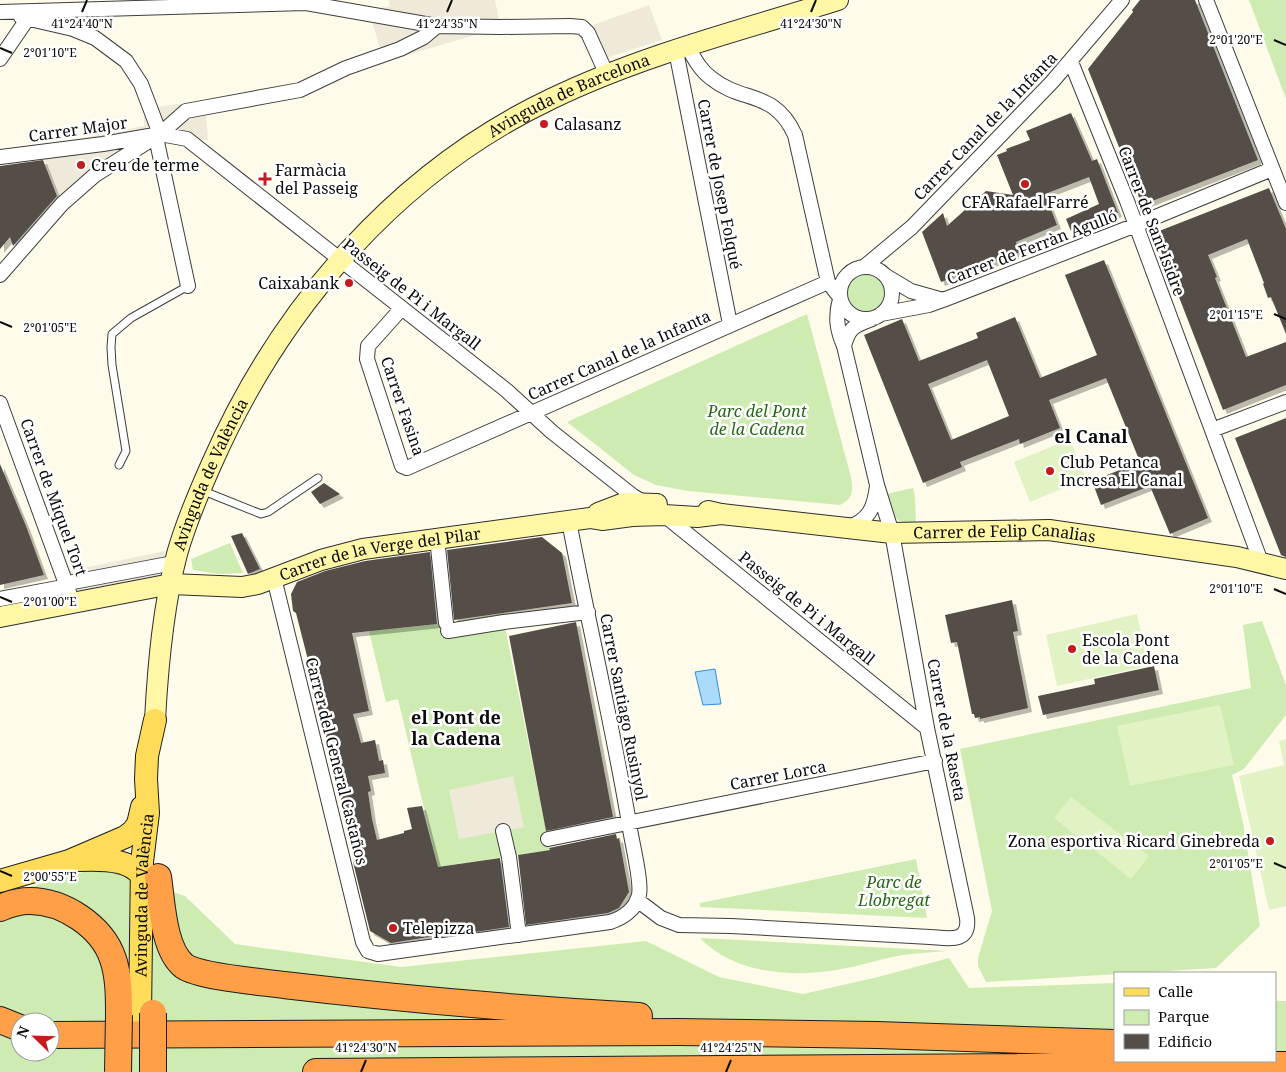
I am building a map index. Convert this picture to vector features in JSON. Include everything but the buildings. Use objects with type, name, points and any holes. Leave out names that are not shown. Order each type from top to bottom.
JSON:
[{"type":"highway","points":[[150,876],[169,943],[174,954],[184,966],[208,974],[424,1000],[562,1012],[777,1023],[876,1035]]},
{"type":"highway","points":[[0,908],[13,903],[30,901],[46,903],[65,909],[81,918],[104,941],[112,957],[118,985],[137,1014],[118,1072]]},
{"type":"highway","name":"Avinguda de València","points":[[137,1014],[139,1072]]},
{"type":"highway","name":"Avinguda de València","points":[[137,1014],[153,1072]]},
{"type":"highway","points":[[60,1034],[679,1032],[876,1035],[1114,1043]]},
{"type":"highway","points":[[316,1072],[1286,1064]]},
{"type":"main road","name":"Avinguda de València","points":[[137,1014],[153,978],[157,936],[150,876],[146,779],[147,756],[156,720]]},
{"type":"main road","name":"Avinguda de València","points":[[137,1014],[161,753],[156,720]]},
{"type":"main road","points":[[0,881],[69,861],[125,837],[138,824],[146,779]]},
{"type":"main road","points":[[69,861],[102,859],[116,861],[150,876]]},
{"type":"street","name":"Avinguda de Barcelona","points":[[340,260],[394,206],[428,177],[492,132],[543,103],[606,75],[838,0]]},
{"type":"street","name":"Carrer Canal de la Infanta","points":[[864,267],[912,227],[1071,62],[1122,0]]},
{"type":"street","points":[[1206,0],[1286,203]]},
{"type":"street","points":[[0,12],[286,2],[306,3],[437,26],[500,28],[560,25],[582,27],[588,32],[606,75]]},
{"type":"street","points":[[0,12],[74,29],[95,38],[126,61],[141,84],[160,134],[157,142],[188,286]]},
{"type":"street","points":[[0,59],[28,18]]},
{"type":"street","points":[[0,275],[62,204],[94,175],[160,134],[186,111],[300,90],[346,68],[400,49],[424,37],[437,26]]},
{"type":"street","points":[[682,49],[710,78],[719,84],[768,103],[781,112],[789,121],[795,135],[828,282],[840,297],[844,308],[851,314],[862,318],[877,316]]},
{"type":"street","name":"Carrer de Josep Folqué","points":[[682,49],[730,324]]},
{"type":"street","name":"Carrer de Sant Isidre","points":[[1071,62],[1136,225],[1261,562]]},
{"type":"street","name":"Carrer Major","points":[[0,157],[103,144],[160,134]]},
{"type":"street","name":"Passeig de Pi i Margall","points":[[160,134],[187,139],[506,390],[552,432],[638,500]]},
{"type":"street","name":"Carrer de Ferràn Agulló","points":[[877,316],[929,305],[943,300],[1136,225],[1272,168]]},
{"type":"street","name":"Avinguda de València","points":[[156,720],[160,658],[171,584],[177,555],[200,490],[227,430],[258,372],[278,340],[310,296],[340,260]]},
{"type":"street","points":[[840,297],[844,278],[856,268],[864,267],[880,270],[886,276],[892,292],[887,308],[877,316],[854,326],[849,331],[844,346]]},
{"type":"street","name":"Carrer de Ferràn Agulló","points":[[886,276],[911,291],[943,300]]},
{"type":"street","name":"Carrer Canal de la Infanta","points":[[407,468],[828,282]]},
{"type":"street","name":"Carrer de la Raseta","points":[[638,900],[661,918],[679,924],[930,938],[957,938],[965,934],[967,929],[967,918],[927,728],[892,533],[879,521],[877,485],[844,346],[837,326],[837,311],[840,297]]},
{"type":"street","name":"Carrer Fasina","points":[[402,308],[368,346],[367,359],[402,466],[407,468]]},
{"type":"street","points":[[1212,430],[1286,402]]},
{"type":"street","name":"Carrer de Miquel Tort","points":[[0,403],[70,591]]},
{"type":"street","name":"Carrer de la Raseta","points":[[846,528],[862,522],[867,516],[875,499],[877,485]]},
{"type":"street","name":"Carrer de la Verge del Pilar","points":[[600,519],[620,511],[632,510],[638,500]]},
{"type":"street","name":"Carrer de Felip Canalias","points":[[638,500],[700,508],[721,514],[892,533],[1049,530],[1261,562],[1286,568]]},
{"type":"street","name":"Carrer de Felip Canalias","points":[[664,515],[697,517],[721,514]]},
{"type":"street","name":"Passeig de Pi i Margall","points":[[664,515],[927,728]]},
{"type":"street","name":"Carrer de la Verge del Pilar","points":[[0,617],[70,591],[171,584],[242,587],[258,584],[340,554],[363,549],[569,521],[664,515]]},
{"type":"street","name":"Carrer Santiago Rusinyol","points":[[569,521],[640,886],[638,900]]},
{"type":"street","points":[[436,538],[447,627],[588,612]]},
{"type":"street","points":[[0,599],[70,591],[168,564]]},
{"type":"street","name":"Carrer del General Castaños","points":[[274,578],[363,942],[368,951],[378,954],[519,936]]},
{"type":"street","name":"Carrer Lorca","points":[[548,839],[935,761]]},
{"type":"street","points":[[503,831],[509,857],[519,936],[610,922],[625,915],[638,900]]},
{"type":"lane","points":[[119,465],[126,451],[112,365],[110,347],[112,334],[131,318],[188,286]]},
{"type":"lane","points":[[200,490],[261,514],[268,512],[318,478]]},
{"type":"green space","points":[[1249,0],[1286,0],[1286,99]]},
{"type":"green space","points":[[866,275],[879,280],[884,293],[879,306],[866,311],[853,306],[848,293],[853,280]]},
{"type":"green space","name":"Parc del Pont de la Cadena","points":[[807,314],[851,477],[852,493],[848,500],[840,505],[688,491],[656,485],[634,475],[567,422]]},
{"type":"green space","name":"Club Petanca Incresa El Canal","points":[[1070,439],[1086,479],[1030,502],[1014,462]]},
{"type":"green space","points":[[913,488],[916,525],[898,520],[892,512],[886,494]]},
{"type":"green space","points":[[230,543],[243,573],[218,574],[193,570],[191,559]]},
{"type":"green space","points":[[504,613],[504,622],[550,850],[438,867],[398,699],[386,702],[369,631],[446,623]]},
{"type":"green space","points":[[1137,614],[1148,666],[1057,686],[1046,635]]},
{"type":"green space","points":[[1262,621],[1286,685],[1286,715],[1244,769],[1232,775],[1243,823],[1260,926],[1216,968],[1114,972],[1114,974],[986,982],[978,966],[978,958],[992,911],[960,749],[1251,688],[1243,625]]},
{"type":"green space","points":[[1220,705],[1234,765],[1130,786],[1117,726]]},
{"type":"green space","name":"Zona esportiva Ricard Ginebreda","points":[[1286,739],[1286,906],[1269,910],[1239,776],[1284,765],[1279,741]]},
{"type":"green space","points":[[1071,797],[1149,856],[1131,879],[1054,818]]},
{"type":"green space","name":"Parc de Llobregat","points":[[916,859],[927,918],[700,907],[700,903]]},
{"type":"green space","points":[[101,867],[185,896],[235,944],[401,967],[646,941],[719,977],[803,994],[949,958],[969,988],[1114,983],[1114,1062],[1276,1062],[1276,1001],[1286,1001],[1286,1072],[0,1072],[0,895]]},
{"type":"green space","points":[[700,938],[949,951],[903,955],[828,971],[789,973],[750,967],[731,960],[715,951]]},
{"type":"shaded area","points":[[389,0],[495,0],[502,34],[475,35],[384,62],[369,11],[390,6]]},
{"type":"shaded area","points":[[649,5],[662,40],[606,58],[593,25]]},
{"type":"shaded area","points":[[205,100],[208,140],[170,140],[95,175],[62,204],[45,161],[42,146],[144,126],[144,109]]},
{"type":"shaded area","points":[[165,551],[164,574],[83,592],[76,590],[69,571]]},
{"type":"shaded area","points":[[513,776],[524,827],[459,839],[449,790]]},
{"type":"water","points":[[715,669],[721,704],[703,705],[695,672]]},
{"type":"place","name":"Calasanz","points":[[544,124]]},
{"type":"place","name":"Creu de terme","points":[[81,165]]},
{"type":"place","name":"Farmàcia del Passeig","points":[[265,179]]},
{"type":"place","name":"CFA Rafael Farré","points":[[1025,184]]},
{"type":"place","name":"Caixabank","points":[[349,283]]},
{"type":"place","name":"Club Petanca Incresa El Canal","points":[[1050,471]]},
{"type":"place","name":"Escola Pont de la Cadena","points":[[1072,649]]},
{"type":"place","name":"Zona esportiva Ricard Ginebreda","points":[[1270,841]]},
{"type":"place","name":"Telepizza","points":[[393,928]]},
{"type":"district","name":"el Canal","points":[[1091,436]]},
{"type":"district","name":"el Pont de la Cadena","points":[[456,728]]}]
